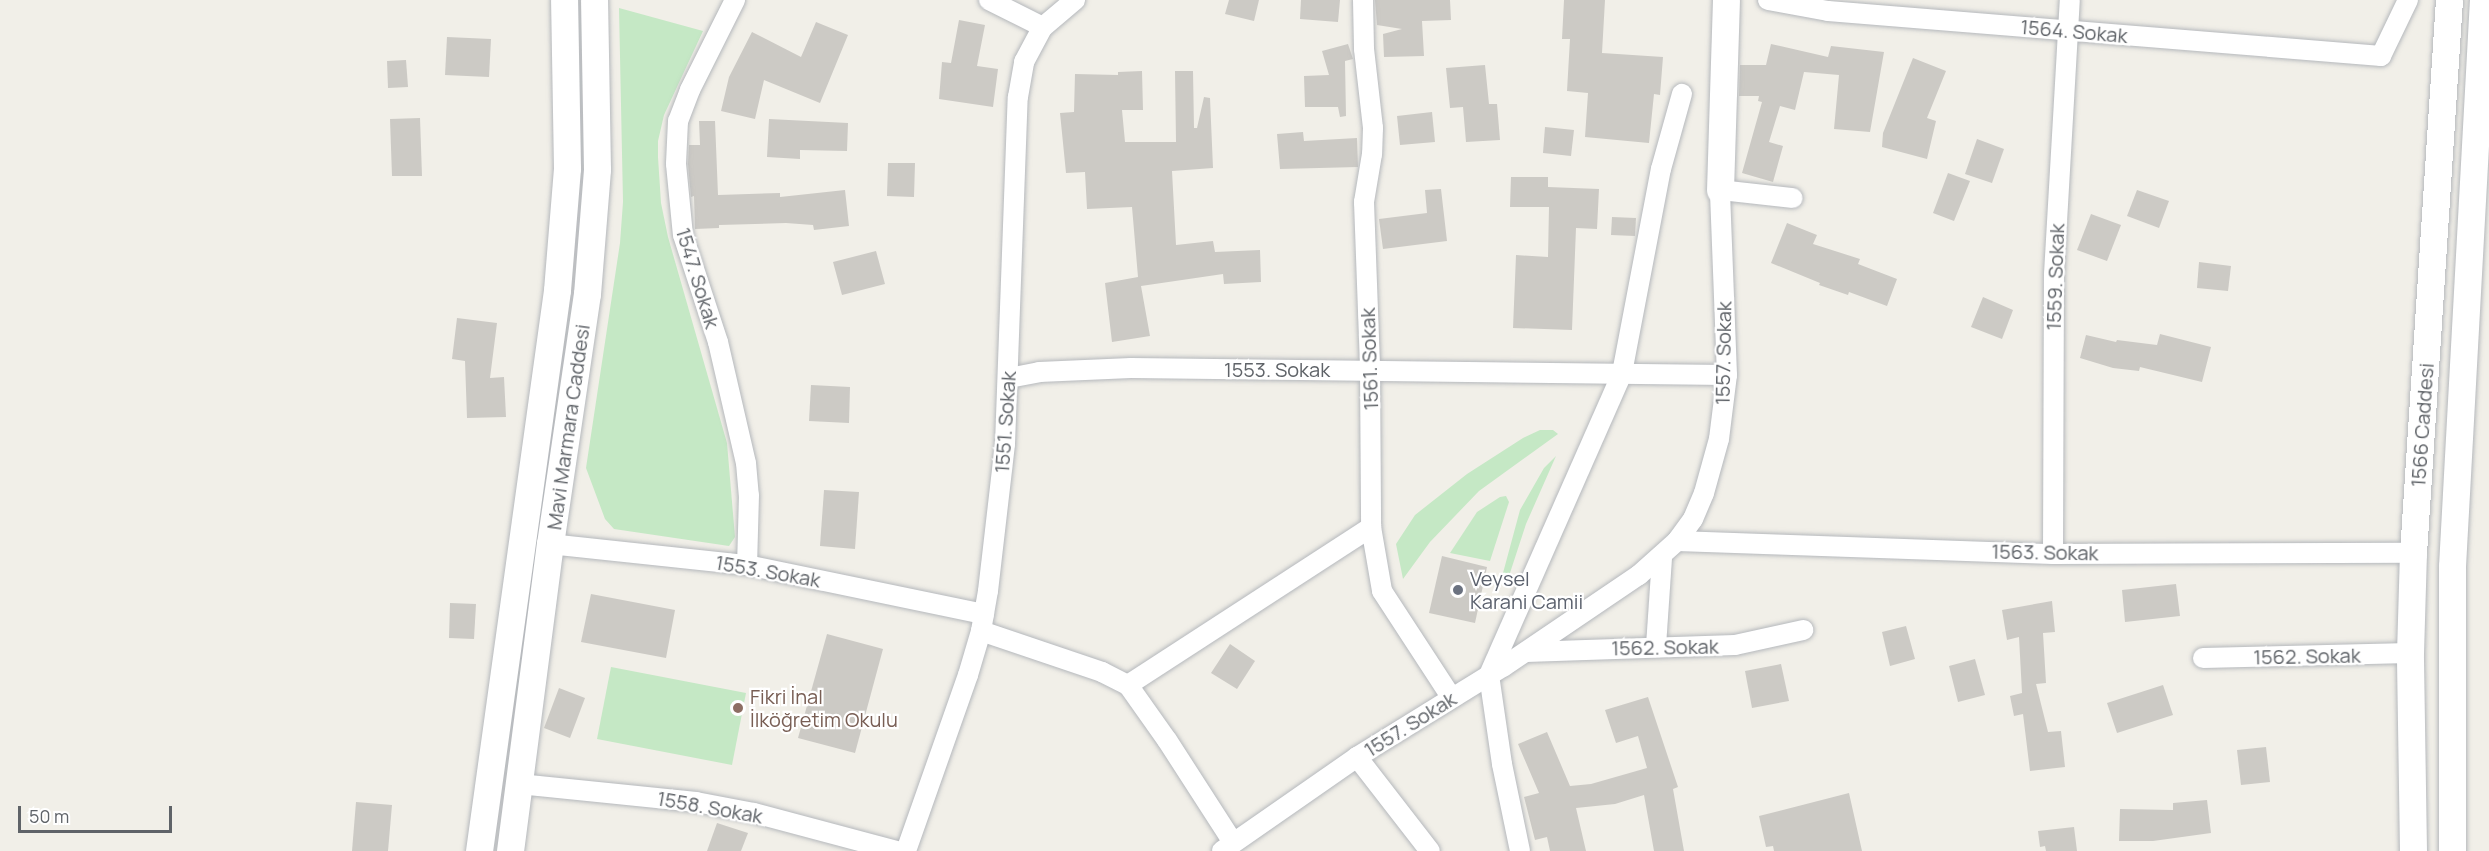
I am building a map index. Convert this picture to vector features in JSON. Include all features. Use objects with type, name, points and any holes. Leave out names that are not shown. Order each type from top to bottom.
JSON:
[{"type":"street","points":[[479,851],[557,290],[567,168],[564,0]]},
{"type":"street","name":"Mavi Marmara Caddesi","points":[[510,851],[550,544],[587,294],[597,169],[594,0]]},
{"type":"street","name":"1547. Sokak","points":[[735,0],[690,90],[678,121],[676,164],[683,235],[718,342],[746,463],[749,495],[747,565]]},
{"type":"street","points":[[989,0],[1043,27]]},
{"type":"street","name":"1551. Sokak","points":[[906,851],[982,623],[1004,455],[1018,97],[1024,62],[1043,27],[1076,0]]},
{"type":"street","name":"1561. Sokak","points":[[1363,0],[1364,49],[1373,128],[1372,154],[1364,202],[1370,369],[1371,527],[1382,591],[1451,698]]},
{"type":"street","name":"1557. Sokak","points":[[1227,846],[1358,757],[1526,652],[1662,557],[1693,519],[1704,493],[1719,439],[1727,375],[1720,190],[1726,0]]},
{"type":"street","name":"1564. Sokak","points":[[1768,0],[1828,11],[2381,57],[2408,0]]},
{"type":"street","name":"1559. Sokak","points":[[2053,554],[2054,274],[2070,0]]},
{"type":"street","name":"1566 Caddesi","points":[[2413,851],[2410,653],[2413,553],[2449,0]]},
{"type":"street","name":"1566 Caddesi","points":[[2452,851],[2451,566],[2483,0]]},
{"type":"street","points":[[1520,851],[1502,764],[1489,675],[1622,373],[1661,169],[1682,94]]},
{"type":"street","points":[[1720,190],[1793,198]]},
{"type":"street","name":"1553. Sokak","points":[[1008,378],[1039,372],[1131,368],[1370,369],[1727,375]]},
{"type":"street","points":[[1128,685],[1371,527]]},
{"type":"street","name":"1563. Sokak","points":[[1677,541],[2053,554],[2413,553]]},
{"type":"street","name":"1553. Sokak","points":[[550,544],[747,565],[982,623],[1102,672],[1128,685],[1167,740],[1227,846]]},
{"type":"street","points":[[1656,646],[1662,557]]},
{"type":"street","name":"1562. Sokak","points":[[1526,652],[1736,645],[1803,630]]},
{"type":"street","name":"1562. Sokak","points":[[2203,658],[2410,653]]},
{"type":"street","points":[[1358,757],[1430,851]]},
{"type":"street","name":"1558. Sokak","points":[[519,784],[696,802],[754,813],[897,851]]},
{"type":"green space","points":[[619,8],[703,31],[664,115],[658,141],[658,157],[661,203],[668,237],[727,443],[735,537],[729,546],[614,529],[605,519],[586,468],[620,243],[623,202]]},
{"type":"green space","points":[[1540,430],[1553,430],[1558,434],[1479,491],[1430,542],[1403,579],[1396,544],[1415,515],[1467,474],[1523,438]]},
{"type":"green space","points":[[1556,456],[1526,524],[1509,576],[1503,573],[1520,510],[1544,468]]},
{"type":"green space","points":[[1506,496],[1509,502],[1490,561],[1450,553],[1477,512],[1500,497]]},
{"type":"green space","points":[[611,667],[746,693],[732,765],[597,739]]},
{"type":"building","points":[[1229,0],[1259,0],[1254,21],[1225,14]]},
{"type":"building","points":[[1301,0],[1340,0],[1338,22],[1300,19]]},
{"type":"building","points":[[1375,0],[1450,0],[1451,20],[1422,21],[1424,56],[1384,57],[1383,34],[1402,29],[1377,25]]},
{"type":"building","points":[[1564,0],[1605,0],[1602,53],[1663,57],[1660,95],[1654,94],[1649,143],[1585,137],[1588,93],[1567,91],[1570,39],[1562,39]]},
{"type":"building","points":[[959,20],[985,25],[977,66],[998,69],[993,107],[939,99],[942,62],[951,63]]},
{"type":"building","points":[[816,22],[848,35],[820,103],[764,80],[755,119],[721,111],[729,77],[752,32],[801,57]]},
{"type":"building","points":[[447,37],[491,39],[489,77],[445,75]]},
{"type":"building","points":[[1348,44],[1353,59],[1345,61],[1346,116],[1340,117],[1338,107],[1305,107],[1304,76],[1329,75],[1322,51]]},
{"type":"building","points":[[1771,44],[1828,57],[1831,46],[1884,52],[1870,132],[1834,129],[1839,75],[1804,72],[1795,110],[1780,106],[1769,142],[1783,146],[1773,182],[1742,173],[1762,102],[1758,101],[1759,96],[1739,96],[1740,65],[1766,65]]},
{"type":"building","points":[[1913,58],[1946,71],[1927,118],[1936,121],[1927,159],[1882,147],[1883,133]]},
{"type":"building","points":[[406,60],[408,87],[388,88],[387,61]]},
{"type":"building","points":[[1485,65],[1489,104],[1497,104],[1500,140],[1466,142],[1463,107],[1450,108],[1446,68]]},
{"type":"building","points":[[1142,71],[1143,110],[1122,110],[1125,142],[1176,142],[1175,71],[1193,71],[1194,128],[1197,128],[1204,97],[1210,98],[1213,168],[1172,171],[1176,245],[1213,241],[1215,252],[1260,250],[1261,282],[1224,284],[1223,274],[1141,286],[1150,336],[1112,342],[1105,283],[1138,277],[1132,207],[1087,209],[1085,172],[1066,173],[1060,113],[1074,112],[1075,74],[1118,75],[1118,72]]},
{"type":"building","points":[[1432,112],[1435,142],[1400,145],[1397,116]]},
{"type":"building","points":[[420,118],[422,176],[392,176],[390,119]]},
{"type":"building","points":[[769,119],[848,123],[847,151],[800,150],[800,159],[767,157]]},
{"type":"building","points":[[699,121],[715,121],[718,195],[780,193],[780,197],[845,190],[849,226],[814,230],[813,225],[786,223],[719,225],[719,228],[695,229],[694,196],[691,197],[688,164],[689,145],[700,145]]},
{"type":"building","points":[[1545,127],[1574,130],[1571,156],[1543,153]]},
{"type":"building","points":[[1303,132],[1304,141],[1357,138],[1358,167],[1280,169],[1277,134]]},
{"type":"building","points":[[1977,139],[2004,149],[1992,183],[1965,174]]},
{"type":"building","points":[[888,163],[915,163],[914,197],[887,196]]},
{"type":"building","points":[[1948,173],[1970,181],[1954,221],[1933,213]]},
{"type":"building","points":[[1511,177],[1548,177],[1548,187],[1599,189],[1597,229],[1576,228],[1572,330],[1513,328],[1516,255],[1548,257],[1549,207],[1510,207]]},
{"type":"building","points":[[1441,189],[1447,241],[1383,249],[1379,219],[1427,213],[1425,190]]},
{"type":"building","points":[[2137,190],[2169,201],[2159,228],[2127,216]]},
{"type":"building","points":[[2091,214],[2121,225],[2107,261],[2077,250]]},
{"type":"building","points":[[1612,217],[1636,218],[1635,236],[1611,235]]},
{"type":"building","points":[[1787,223],[1817,235],[1813,244],[1860,259],[1858,264],[1897,279],[1887,306],[1849,292],[1848,295],[1819,285],[1820,283],[1771,263]]},
{"type":"building","points":[[876,251],[885,284],[842,295],[833,262]]},
{"type":"building","points":[[2199,262],[2231,266],[2228,291],[2197,288]]},
{"type":"building","points":[[1983,297],[2013,310],[2002,339],[1971,327]]},
{"type":"building","points":[[457,318],[497,323],[490,378],[504,377],[506,417],[467,418],[465,361],[452,359]]},
{"type":"building","points":[[2160,334],[2211,347],[2202,382],[2140,367],[2139,371],[2113,368],[2080,358],[2086,335],[2116,342],[2117,340],[2157,345]]},
{"type":"building","points":[[811,385],[850,387],[849,423],[809,421]]},
{"type":"building","points":[[824,490],[859,492],[855,549],[820,546]]},
{"type":"building","name":"Veysel Karani Camii","points":[[1442,556],[1487,567],[1475,623],[1429,613]]},
{"type":"building","points":[[2176,584],[2180,616],[2125,622],[2122,590]]},
{"type":"building","points":[[591,594],[675,610],[666,658],[581,642]]},
{"type":"building","points":[[2052,601],[2055,632],[2043,633],[2046,683],[2036,684],[2048,732],[2061,731],[2065,767],[2030,771],[2023,714],[2014,716],[2010,696],[2022,693],[2019,637],[2007,640],[2002,610]]},
{"type":"building","points":[[450,603],[476,604],[474,639],[449,638]]},
{"type":"building","points":[[1906,626],[1915,659],[1890,666],[1882,632]]},
{"type":"building","points":[[827,634],[883,649],[855,753],[798,738]]},
{"type":"building","points":[[1230,644],[1255,661],[1237,689],[1211,673]]},
{"type":"building","points":[[1975,659],[1985,695],[1958,702],[1949,666]]},
{"type":"building","points":[[1781,664],[1789,701],[1752,708],[1745,671]]},
{"type":"building","points":[[2163,685],[2173,715],[2117,733],[2107,703]]},
{"type":"building","points":[[559,688],[585,698],[570,738],[544,728]]},
{"type":"building","points":[[1648,697],[1678,787],[1673,789],[1684,851],[1654,851],[1644,795],[1615,804],[1576,808],[1586,851],[1550,851],[1547,837],[1535,840],[1524,797],[1539,793],[1518,744],[1547,732],[1570,786],[1591,784],[1647,768],[1638,736],[1616,743],[1605,710]]},
{"type":"building","points":[[2266,747],[2270,782],[2241,785],[2237,750]]},
{"type":"building","points":[[1849,793],[1862,851],[1774,851],[1773,846],[1766,847],[1759,816]]},
{"type":"building","points":[[2207,800],[2211,833],[2153,841],[2119,841],[2120,809],[2173,810],[2173,803]]},
{"type":"building","points":[[356,802],[392,805],[388,851],[352,851]]},
{"type":"building","points":[[717,823],[748,833],[741,851],[707,851]]},
{"type":"building","points":[[2074,827],[2077,851],[2046,851],[2045,846],[2040,847],[2038,831]]},
{"type":"place","name":"Veysel Karani Camii","points":[[1458,590]]},
{"type":"place","name":"Fikri İnal İlköğretim Okulu","points":[[738,708]]}]
